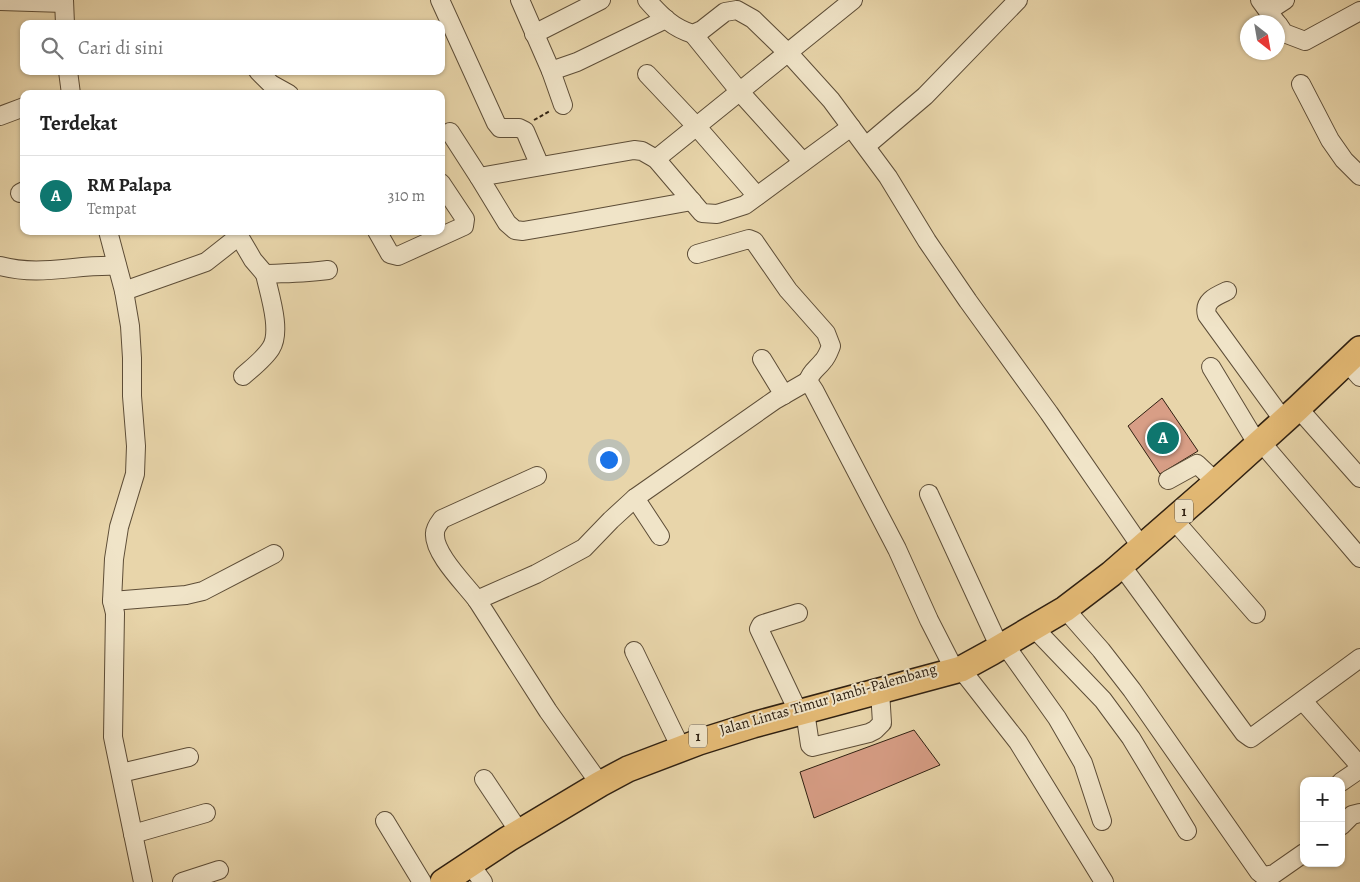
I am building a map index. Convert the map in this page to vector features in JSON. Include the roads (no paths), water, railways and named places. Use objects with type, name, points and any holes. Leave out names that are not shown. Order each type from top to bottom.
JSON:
[{"type":"highway","name":"Jalan Lintas Timur Jambi-Palembang","points":[[443,882],[477,873],[600,784],[628,769],[699,742],[800,709],[880,691],[956,666],[999,648],[1065,609],[1121,566],[1291,415],[1355,362]]},
{"type":"highway","name":"Jalan Lintas Timur Jambi-Palembang","points":[[430,882],[516,826],[596,777],[623,763],[678,742],[956,666]]},
{"type":"street","points":[[440,0],[496,123],[503,129],[522,129],[527,134],[540,166]]},
{"type":"street","points":[[520,0],[551,71],[563,105]]},
{"type":"street","points":[[534,34],[601,0]]},
{"type":"street","points":[[647,0],[678,30],[693,34],[740,92],[803,162]]},
{"type":"street","points":[[656,160],[852,0]]},
{"type":"street","points":[[866,146],[925,96],[1018,0]]},
{"type":"street","points":[[1270,15],[1285,0]]},
{"type":"street","points":[[0,1],[64,2],[65,20]]},
{"type":"street","points":[[693,34],[702,30],[725,12],[737,10],[753,19],[788,53],[831,100],[888,177],[927,241],[968,301],[1049,413],[1142,548]]},
{"type":"street","points":[[1285,33],[1305,41],[1360,11]]},
{"type":"street","points":[[551,71],[577,62],[666,19]]},
{"type":"street","points":[[647,74],[697,126],[756,196]]},
{"type":"street","points":[[67,90],[68,75]]},
{"type":"street","points":[[262,75],[271,84],[282,90]]},
{"type":"street","points":[[1301,84],[1330,140],[1344,160],[1360,176]]},
{"type":"street","points":[[0,116],[20,108]]},
{"type":"street","points":[[479,177],[634,150],[642,151],[656,160],[702,213],[717,214],[745,205],[851,127]]},
{"type":"street","points":[[450,132],[507,224],[515,230],[692,201]]},
{"type":"street","points":[[445,189],[465,219],[464,226],[445,235]]},
{"type":"street","points":[[109,235],[124,291],[130,326],[136,446],[135,474],[119,527],[114,559],[112,601],[114,613],[113,737],[142,882]]},
{"type":"street","points":[[124,291],[206,262],[241,235]]},
{"type":"street","points":[[242,235],[253,260],[265,274],[276,327],[271,348],[243,376]]},
{"type":"street","points":[[379,235],[390,254],[398,256],[444,235]]},
{"type":"street","points":[[478,600],[536,574],[584,548],[635,498],[808,381],[810,373],[825,359],[831,346],[826,333],[788,290],[754,241],[749,239],[696,254]]},
{"type":"street","points":[[0,266],[30,272],[97,265],[117,266]]},
{"type":"street","points":[[265,274],[303,274],[328,270]]},
{"type":"street","points":[[1227,291],[1214,297],[1208,303],[1206,306],[1207,315],[1291,415],[1360,478]]},
{"type":"street","points":[[762,359],[784,396]]},
{"type":"street","points":[[1211,367],[1260,443],[1360,558]]},
{"type":"street","points":[[808,381],[897,550],[929,620],[956,666],[1018,742],[1104,882]]},
{"type":"street","points":[[1168,480],[1197,464],[1216,482]]},
{"type":"street","points":[[537,476],[442,519],[435,531],[436,544],[478,600],[548,711],[596,777]]},
{"type":"street","points":[[929,494],[999,648],[1057,718],[1083,762],[1102,821]]},
{"type":"street","points":[[635,498],[660,536]]},
{"type":"street","points":[[1174,520],[1256,614]]},
{"type":"street","points":[[112,601],[186,595],[203,591],[274,554]]},
{"type":"street","points":[[1121,566],[1251,738],[1360,658]]},
{"type":"street","points":[[1065,609],[1101,650],[1132,690],[1259,872],[1264,876],[1277,878],[1300,857]]},
{"type":"street","points":[[798,613],[760,625],[759,629],[800,709],[810,745],[815,747],[869,733],[880,726],[882,723],[880,691]]},
{"type":"street","points":[[1034,628],[1104,700],[1131,738],[1187,831]]},
{"type":"street","points":[[634,651],[678,742]]},
{"type":"street","points":[[1303,701],[1360,767],[1345,779]]},
{"type":"street","points":[[121,773],[189,757]]},
{"type":"street","points":[[484,779],[516,826]]},
{"type":"street","points":[[133,834],[206,813]]},
{"type":"street","points":[[1343,822],[1352,815],[1360,813]]},
{"type":"street","points":[[385,821],[422,882]]},
{"type":"street","points":[[182,882],[219,870]]},
{"type":"place","name":"RM Palapa","points":[[1163,438]]}]
